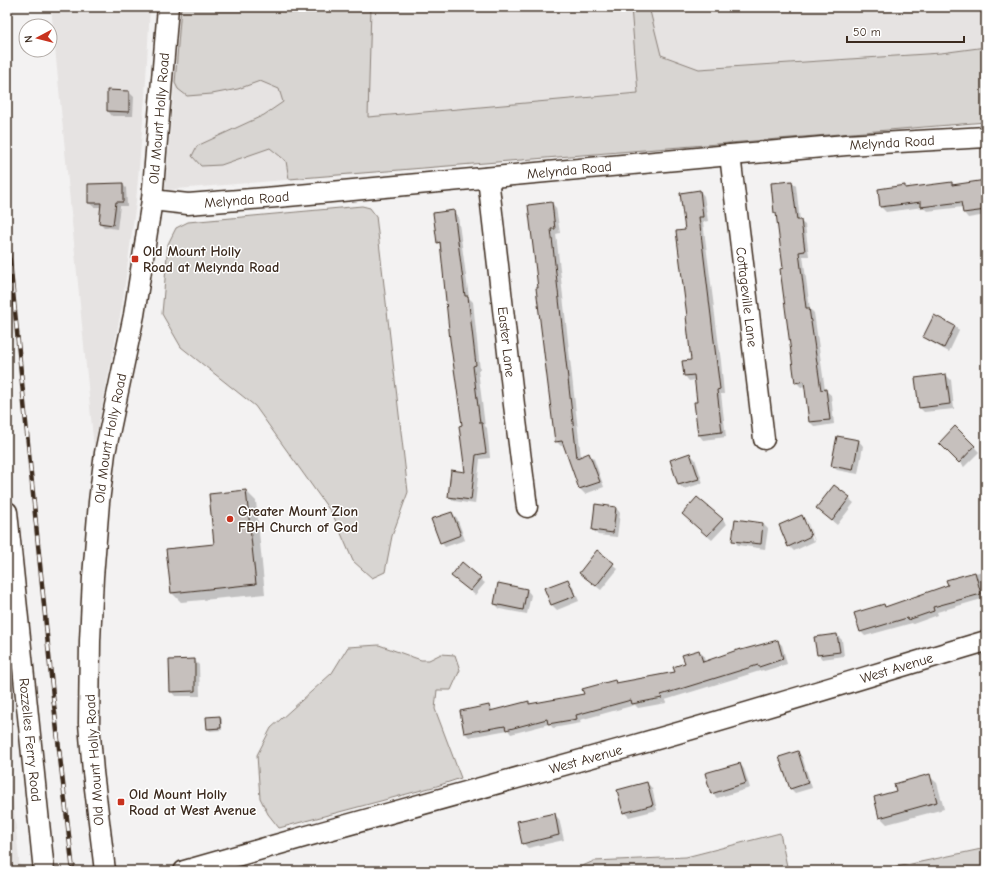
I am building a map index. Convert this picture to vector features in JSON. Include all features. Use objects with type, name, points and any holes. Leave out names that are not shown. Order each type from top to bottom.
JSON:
[{"type":"street","name":"Old Mount Holly Road","points":[[105,871],[93,772],[89,723],[90,641],[93,577],[99,502],[105,454],[134,315],[152,200],[168,7]]},
{"type":"street","name":"Melynda Road","points":[[152,200],[188,204],[730,155],[986,137]]},
{"type":"street","name":"Cottageville Lane","points":[[730,155],[764,439]]},
{"type":"street","name":"Easter Lane","points":[[488,178],[527,507]]},
{"type":"street","name":"Rozzelles Ferry Road","points":[[7,512],[44,871]]},
{"type":"street","name":"West Avenue","points":[[184,871],[839,687],[986,641]]},
{"type":"shaded area","points":[[51,7],[150,7],[145,97],[136,202],[122,306],[94,448],[56,58],[58,58],[58,18],[52,18]]},
{"type":"shaded area","points":[[181,7],[986,7],[986,122],[165,190]]},
{"type":"shaded area","points":[[181,7],[371,7],[368,117],[638,93],[631,7],[649,7],[661,55],[699,69],[941,53],[986,47],[986,122],[289,179],[286,161],[270,148],[221,165],[201,166],[192,156],[197,146],[264,115],[283,102],[279,89],[260,81],[238,89],[212,94],[187,96],[178,89],[175,83]]},
{"type":"shaded area","points":[[362,206],[370,208],[376,216],[408,492],[392,536],[385,572],[372,578],[353,561],[333,515],[255,406],[181,347],[162,314],[168,244],[176,228],[188,222]]},
{"type":"shaded area","points":[[379,645],[421,660],[429,660],[441,654],[455,655],[460,670],[451,690],[437,690],[435,709],[461,778],[437,786],[279,828],[268,814],[260,798],[257,755],[271,728],[332,673],[348,647]]},
{"type":"shaded area","points":[[7,734],[20,871],[7,871]]},
{"type":"shaded area","points":[[780,833],[788,871],[571,871],[594,861],[686,857]]},
{"type":"shaded area","points":[[986,848],[986,871],[871,871],[883,870]]},
{"type":"building","points":[[107,90],[129,91],[129,112],[107,111]]},
{"type":"building","points":[[986,180],[986,210],[963,213],[961,202],[921,207],[921,202],[880,207],[878,189],[905,185],[905,188],[952,182],[952,185]]},
{"type":"building","points":[[792,181],[797,220],[801,220],[805,251],[799,252],[806,308],[809,308],[821,390],[826,389],[830,420],[809,422],[804,381],[795,383],[780,269],[783,268],[776,213],[774,213],[771,183]]},
{"type":"building","points":[[123,183],[123,202],[116,202],[113,225],[99,223],[101,203],[88,203],[88,184]]},
{"type":"building","points":[[700,190],[703,217],[699,217],[720,389],[717,390],[722,432],[698,435],[694,402],[697,402],[694,375],[684,376],[682,361],[691,360],[676,231],[685,230],[680,193]]},
{"type":"building","points":[[552,202],[555,229],[551,229],[577,458],[589,453],[600,482],[579,489],[562,441],[555,442],[536,288],[538,288],[528,205]]},
{"type":"building","points":[[454,210],[465,296],[468,296],[476,365],[473,366],[480,423],[482,423],[486,453],[476,455],[471,500],[448,497],[451,470],[465,472],[459,426],[462,425],[450,340],[440,242],[437,243],[433,213]]},
{"type":"building","points":[[934,315],[955,326],[944,348],[923,337]]},
{"type":"building","points":[[946,374],[950,404],[919,408],[915,378]]},
{"type":"building","points":[[955,426],[975,446],[959,463],[939,443]]},
{"type":"building","points":[[837,436],[859,440],[853,470],[831,466]]},
{"type":"building","points":[[690,453],[699,479],[678,485],[670,460]]},
{"type":"building","points":[[834,485],[850,497],[832,521],[816,508]]},
{"type":"building","name":"Greater Mount Zion FBH Church of God","points":[[246,490],[256,584],[171,593],[166,549],[214,544],[209,494]]},
{"type":"building","points":[[697,497],[723,519],[707,536],[682,514]]},
{"type":"building","points":[[595,504],[616,507],[613,533],[592,530]]},
{"type":"building","points":[[452,512],[461,535],[440,543],[431,519]]},
{"type":"building","points":[[802,515],[811,536],[788,547],[779,525]]},
{"type":"building","points":[[735,519],[763,523],[761,544],[732,541]]},
{"type":"building","points":[[597,550],[614,563],[596,586],[579,573]]},
{"type":"building","points":[[462,562],[481,578],[470,591],[451,576]]},
{"type":"building","points":[[975,572],[981,594],[933,607],[934,611],[908,620],[907,618],[860,632],[854,613],[884,604],[885,607],[948,585],[946,580]]},
{"type":"building","points":[[568,579],[575,596],[551,605],[544,588]]},
{"type":"building","points":[[498,583],[527,589],[523,610],[494,604]]},
{"type":"building","points":[[837,634],[840,652],[817,655],[814,637]]},
{"type":"building","points":[[778,640],[783,659],[759,667],[758,665],[661,695],[662,698],[632,704],[631,700],[576,715],[577,719],[548,724],[547,719],[506,730],[505,726],[464,733],[460,711],[489,705],[490,711],[529,701],[529,704],[584,694],[582,689],[615,680],[616,683],[675,672],[673,667],[685,663],[682,655],[699,650],[703,662],[740,649],[741,650]]},
{"type":"building","points":[[195,659],[195,691],[170,692],[169,660]]},
{"type":"building","points":[[220,716],[221,728],[207,729],[206,717]]},
{"type":"building","points":[[798,751],[808,783],[790,789],[779,757]]},
{"type":"building","points":[[740,763],[746,783],[711,794],[705,773]]},
{"type":"building","points":[[930,774],[937,802],[879,818],[874,797],[896,791],[894,784]]},
{"type":"building","points":[[647,782],[653,805],[623,813],[617,790]]},
{"type":"building","points":[[555,813],[559,835],[522,844],[517,821]]},
{"type":"railway","points":[[7,231],[53,696],[73,871]]},
{"type":"place","name":"Old Mount Holly Road at Melynda Road","points":[[135,259]]},
{"type":"place","name":"Greater Mount Zion FBH Church of God","points":[[230,519]]},
{"type":"place","name":"Old Mount Holly Road at West Avenue","points":[[121,802]]}]
